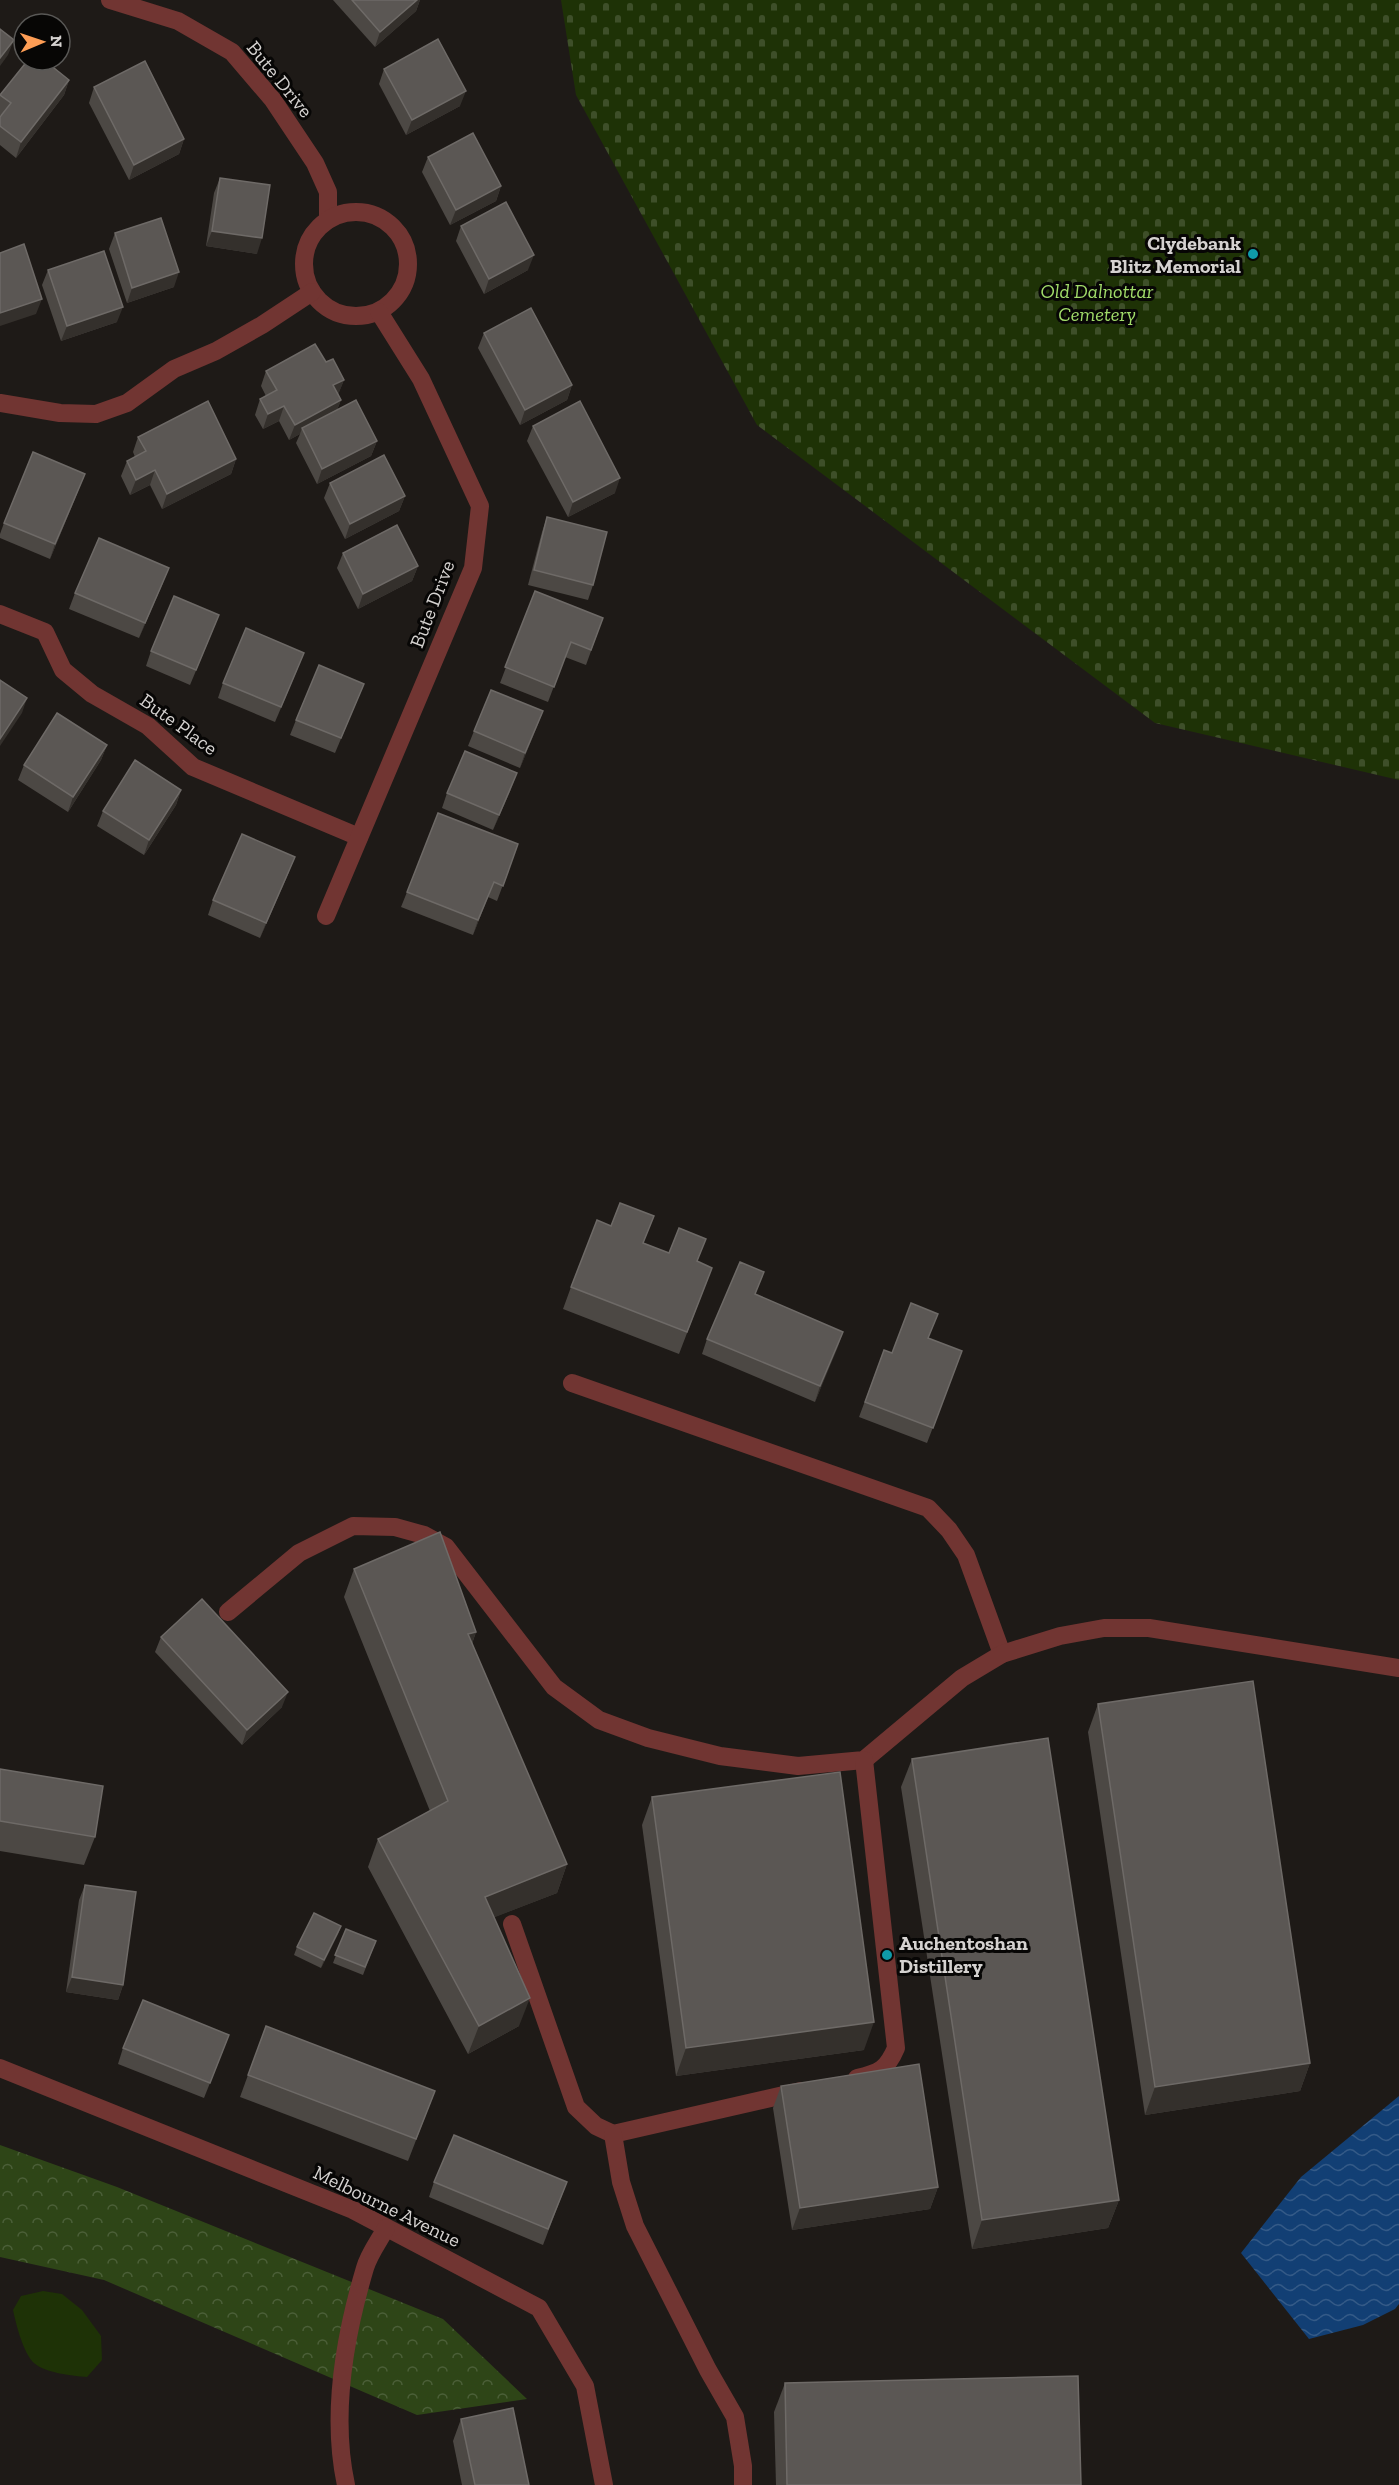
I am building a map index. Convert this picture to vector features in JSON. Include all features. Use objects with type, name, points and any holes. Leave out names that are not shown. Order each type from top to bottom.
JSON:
[{"type":"street","name":"Bute Drive","points":[[110,0],[178,21],[232,52],[273,100],[315,163],[328,192],[328,220]]},
{"type":"street","points":[[352,213],[377,216],[391,225],[402,239],[408,255],[408,272],[403,288],[379,312],[357,316],[334,312],[312,292],[305,277],[304,261],[308,245],[316,231],[328,220],[352,213]]},
{"type":"street","points":[[0,403],[60,413],[96,414],[127,403],[174,369],[225,346],[312,292]]},
{"type":"street","name":"Bute Drive","points":[[326,916],[473,568],[480,506],[421,379],[379,312]]},
{"type":"street","name":"Bute Place","points":[[0,614],[45,632],[63,669],[92,694],[148,726],[193,767],[359,837]]},
{"type":"street","points":[[572,1383],[928,1508],[949,1530],[966,1555],[1002,1654]]},
{"type":"street","points":[[228,1612],[299,1553],[353,1526],[395,1527],[424,1535],[446,1547],[554,1687],[599,1720],[648,1738],[720,1756],[798,1766],[864,1760],[962,1678],[1002,1654],[1060,1636],[1104,1628],[1149,1628],[1399,1668]]},
{"type":"street","points":[[838,2083],[872,2075],[889,2065],[896,2048],[864,1760]]},
{"type":"street","points":[[512,1924],[576,2107],[596,2126],[613,2134],[816,2088]]},
{"type":"street","name":"Melbourne Avenue","points":[[0,2068],[352,2210],[539,2308],[585,2386],[604,2485]]},
{"type":"street","points":[[613,2134],[621,2182],[635,2226],[708,2370],[735,2417],[743,2466],[743,2485]]},
{"type":"street","points":[[346,2485],[341,2461],[342,2369],[366,2266],[386,2228]]},
{"type":"green space","name":"Old Dalnottar Cemetery","points":[[561,0],[1399,0],[1399,780],[1155,723],[757,425],[576,95]]},
{"type":"green space","points":[[0,2145],[117,2187],[443,2319],[527,2399],[417,2415],[104,2280],[0,2257]]},
{"type":"green space","points":[[43,2291],[62,2294],[82,2310],[101,2336],[102,2360],[87,2377],[45,2369],[34,2363],[26,2352],[13,2310],[21,2296]]},
{"type":"water","points":[[1399,2096],[1399,2304],[1395,2309],[1363,2325],[1309,2339],[1241,2253],[1301,2177]]},
{"type":"building","points":[[352,0],[417,0],[380,32]]},
{"type":"building","points":[[0,29],[12,38],[12,43],[0,58]]},
{"type":"building","points":[[438,39],[466,91],[412,120],[384,69]]},
{"type":"building","points":[[145,61],[184,139],[134,165],[94,87]]},
{"type":"building","points":[[18,72],[59,72],[69,80],[21,142],[0,126],[0,117],[11,103],[0,95]]},
{"type":"building","points":[[473,133],[501,186],[456,210],[428,157]]},
{"type":"building","points":[[220,178],[270,185],[262,238],[212,231]]},
{"type":"building","points":[[506,202],[534,255],[489,279],[461,226]]},
{"type":"building","points":[[161,218],[179,272],[132,288],[115,233]]},
{"type":"building","points":[[24,244],[42,299],[0,313],[0,253]]},
{"type":"building","points":[[104,251],[123,307],[67,326],[48,270]]},
{"type":"building","points":[[531,308],[572,385],[525,410],[484,333]]},
{"type":"building","points":[[315,344],[326,362],[333,359],[344,380],[333,385],[341,400],[295,425],[284,406],[268,414],[260,399],[277,390],[266,371]]},
{"type":"building","points":[[356,400],[377,441],[322,469],[302,428]]},
{"type":"building","points":[[208,401],[236,459],[167,494],[155,470],[136,480],[127,461],[146,451],[138,437]]},
{"type":"building","points":[[580,401],[620,478],[573,502],[533,426]]},
{"type":"building","points":[[33,452],[85,474],[55,544],[4,523]]},
{"type":"building","points":[[384,455],[405,496],[350,524],[330,483]]},
{"type":"building","points":[[547,517],[607,532],[593,585],[534,570]]},
{"type":"building","points":[[397,525],[418,566],[363,594],[343,553]]},
{"type":"building","points":[[99,538],[169,568],[145,623],[75,593]]},
{"type":"building","points":[[535,591],[603,618],[591,650],[571,642],[554,687],[505,667]]},
{"type":"building","points":[[174,596],[219,615],[196,670],[151,651]]},
{"type":"building","points":[[246,628],[304,653],[281,707],[223,683]]},
{"type":"building","points":[[319,665],[364,684],[341,738],[296,720]]},
{"type":"building","points":[[0,680],[27,698],[0,739]]},
{"type":"building","points":[[491,690],[543,711],[525,753],[474,731]]},
{"type":"building","points":[[57,713],[107,745],[73,797],[24,765]]},
{"type":"building","points":[[465,751],[517,773],[499,815],[447,793]]},
{"type":"building","points":[[135,760],[181,790],[149,840],[103,811]]},
{"type":"building","points":[[438,813],[518,844],[503,886],[494,882],[478,920],[407,892]]},
{"type":"building","points":[[242,834],[295,857],[266,923],[213,900]]},
{"type":"building","points":[[620,1203],[654,1216],[643,1243],[669,1253],[679,1228],[706,1239],[697,1261],[712,1268],[687,1332],[571,1287],[597,1220],[611,1226]]},
{"type":"building","points":[[740,1262],[764,1272],[755,1294],[843,1332],[820,1386],[707,1339]]},
{"type":"building","points":[[911,1303],[938,1314],[928,1338],[962,1351],[933,1428],[865,1402],[884,1350],[892,1353]]},
{"type":"building","points":[[440,1532],[476,1632],[468,1634],[567,1864],[485,1897],[530,1998],[479,2026],[378,1839],[448,1801],[354,1569]]},
{"type":"building","points":[[202,1599],[288,1692],[247,1730],[161,1637]]},
{"type":"building","points":[[1253,1681],[1310,2063],[1155,2087],[1098,1704]]},
{"type":"building","points":[[1048,1738],[1119,2200],[982,2220],[912,1759]]},
{"type":"building","points":[[0,1769],[103,1786],[95,1837],[0,1821]]},
{"type":"building","points":[[840,1772],[874,2022],[686,2048],[652,1797]]},
{"type":"building","points":[[85,1885],[136,1892],[123,1985],[72,1977]]},
{"type":"building","points":[[314,1913],[341,1926],[324,1960],[297,1947]]},
{"type":"building","points":[[346,1929],[376,1941],[365,1967],[335,1955]]},
{"type":"building","points":[[143,2000],[229,2035],[210,2083],[123,2048]]},
{"type":"building","points":[[266,2026],[435,2091],[416,2139],[248,2075]]},
{"type":"building","points":[[919,2064],[938,2187],[800,2208],[781,2086]]},
{"type":"building","points":[[454,2135],[567,2182],[548,2229],[434,2182]]},
{"type":"building","points":[[1078,2376],[1081,2485],[787,2485],[785,2383]]},
{"type":"building","points":[[513,2408],[529,2485],[475,2485],[461,2419]]},
{"type":"place","name":"Clydebank Blitz Memorial","points":[[1253,254]]},
{"type":"place","name":"Auchentoshan Distillery","points":[[887,1955]]}]
